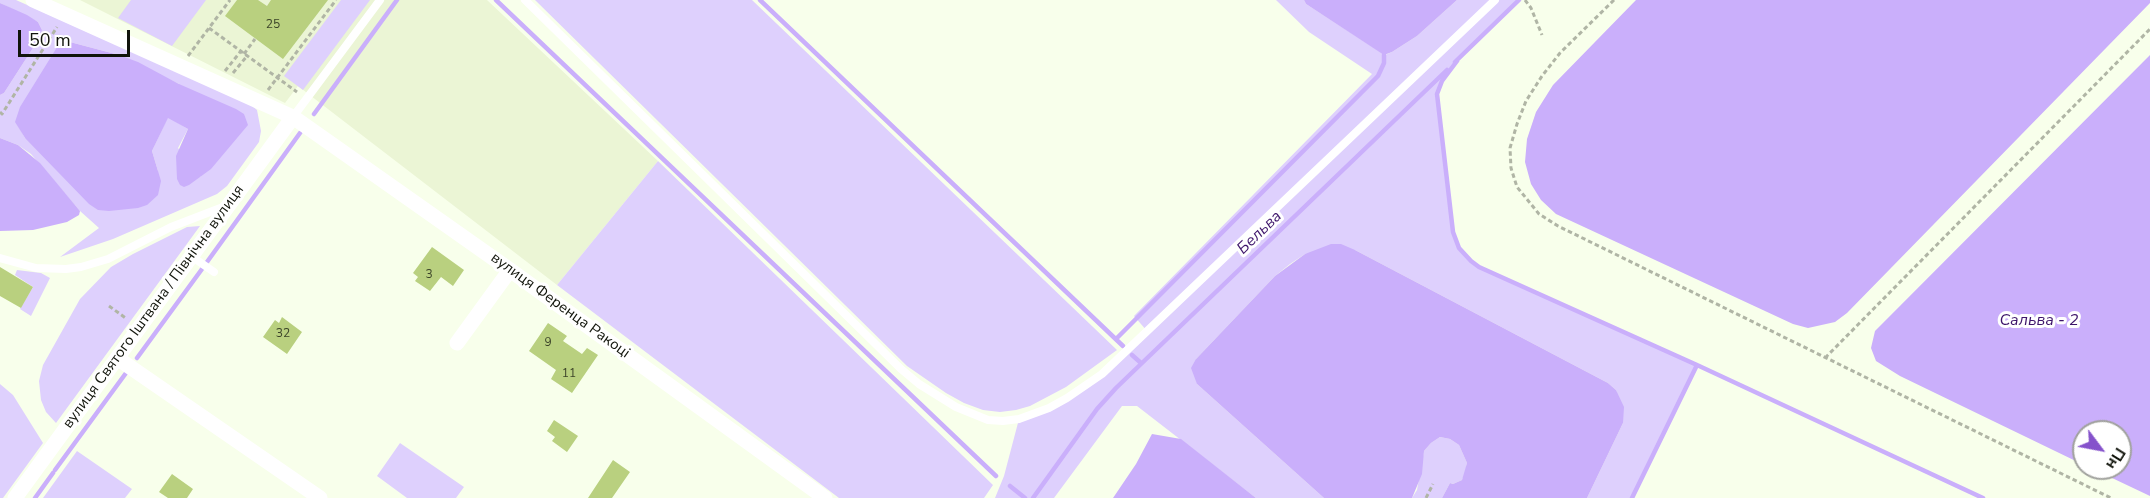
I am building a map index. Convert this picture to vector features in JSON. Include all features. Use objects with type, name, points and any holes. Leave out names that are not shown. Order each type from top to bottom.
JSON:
[{"type":"street","name":"вулиця Ференца Ракоці","points":[[33,0],[293,117],[510,270],[825,498]]},
{"type":"street","name":"вулиця Святого Іштвана / Північна вулиця","points":[[15,498],[293,117]]},
{"type":"street","points":[[457,344],[510,270]]},
{"type":"street","points":[[117,358],[320,498]]},
{"type":"lane","points":[[293,117],[380,0]]},
{"type":"lane","points":[[525,0],[901,369],[919,384],[956,407],[988,420],[1003,421],[1019,419],[1049,408],[1102,374],[1495,0]]},
{"type":"lane","points":[[0,258],[36,268],[81,267],[108,259],[171,227],[228,206]]},
{"type":"lane","points":[[191,256],[214,272]]},
{"type":"path","points":[[180,66],[230,0]]},
{"type":"path","points":[[259,102],[336,0]]},
{"type":"path","points":[[1614,0],[1560,53],[1526,101],[1510,148],[1511,168],[1517,187],[1539,214],[1557,226],[2111,498]]},
{"type":"path","points":[[1527,2],[1542,35]]},
{"type":"path","points":[[0,112],[2,114],[65,14]]},
{"type":"path","points":[[209,28],[306,99]]},
{"type":"path","points":[[1825,358],[2150,29]]},
{"type":"path","points":[[222,76],[255,39]]},
{"type":"path","points":[[109,306],[139,328]]},
{"type":"path","points":[[1426,498],[1433,484]]},
{"type":"shaded area","points":[[0,0],[16,0],[251,105],[257,110],[261,131],[259,142],[227,186],[217,194],[113,239],[60,257],[99,228],[80,211],[31,154],[18,145],[0,138],[0,95],[4,93],[40,37],[42,30],[38,22],[0,3]],"holes":[[[70,42],[119,55],[179,84],[201,177],[178,148],[188,129],[168,117],[152,151],[158,171],[25,138],[16,122]]]},
{"type":"shaded area","points":[[80,0],[487,0],[658,161],[557,285],[298,86],[285,103]]},
{"type":"shaded area","points":[[131,0],[206,0],[172,46],[118,18]]},
{"type":"shaded area","points":[[341,0],[370,0],[303,90],[284,76]]},
{"type":"shaded area","points":[[535,0],[752,0],[1117,350],[1066,387],[1030,406],[1016,410],[1000,412],[983,410],[946,393],[907,366]]},
{"type":"shaded area","points":[[1276,0],[1304,0],[1306,4],[1385,55],[1417,36],[1457,0],[1519,0],[1457,61],[1437,94],[1453,232],[1459,248],[1479,267],[1697,365],[1632,498],[1587,498],[1623,423],[1616,390],[1608,383],[1355,250],[1305,254],[1290,264],[1275,276],[1196,359],[1197,384],[1324,498],[1256,498],[1137,406],[1122,406],[1054,498],[995,498],[1004,476],[1019,419],[1034,414],[1102,374],[1147,331],[1134,316],[1372,74],[1309,32]]},
{"type":"shaded area","points":[[658,161],[993,485],[984,498],[839,498],[557,285]]},
{"type":"shaded area","points":[[200,226],[56,423],[46,412],[41,400],[39,381],[43,365],[80,299],[111,267],[187,227]]},
{"type":"shaded area","points":[[17,270],[41,273],[50,278],[31,316],[20,309],[33,287],[15,275]]},
{"type":"shaded area","points":[[0,384],[13,395],[43,443],[3,498],[0,498]]},
{"type":"shaded area","points":[[1440,437],[1450,439],[1459,445],[1467,463],[1462,480],[1450,483],[1442,498],[1412,498],[1417,490],[1424,451]]},
{"type":"shaded area","points":[[400,443],[464,487],[456,498],[407,498],[377,476]]},
{"type":"shaded area","points":[[77,451],[132,489],[125,498],[43,498]]},
{"type":"water","points":[[1304,0],[1457,0],[1417,36],[1384,55],[1306,4]]},
{"type":"water","points":[[1636,0],[2150,0],[2150,3],[1847,313],[1835,322],[1808,328],[1793,324],[1556,214],[1541,200],[1531,184],[1525,162],[1527,139],[1536,112],[1553,85]]},
{"type":"water","points":[[0,3],[38,22],[42,30],[40,37],[4,93],[0,95]]},
{"type":"water","points":[[64,42],[119,55],[138,62],[179,84],[236,109],[244,114],[248,125],[211,169],[184,187],[177,179],[176,156],[188,129],[168,118],[152,151],[161,181],[158,195],[147,205],[138,208],[98,210],[89,204],[25,138],[15,122],[20,107],[59,44]]},
{"type":"water","name":"Сальва - 2","points":[[2150,55],[2150,496],[2116,480],[2132,480],[2132,420],[2072,420],[2072,459],[1900,376],[1876,361],[1871,348],[1875,331]]},
{"type":"water","points":[[0,138],[18,145],[40,163],[80,211],[79,215],[67,222],[33,230],[0,231]]},
{"type":"water","points":[[1331,244],[1341,244],[1355,250],[1608,383],[1616,390],[1624,407],[1623,423],[1587,498],[1442,498],[1450,483],[1462,480],[1467,463],[1459,445],[1450,439],[1440,437],[1424,451],[1422,474],[1412,498],[1324,498],[1197,384],[1191,368],[1196,359],[1275,276],[1305,254]]},
{"type":"water","points":[[1152,434],[1181,439],[1256,498],[1113,498],[1136,464]]},
{"type":"building","points":[[237,0],[258,0],[267,6],[271,0],[328,0],[283,59],[225,16]]},
{"type":"building","points":[[432,247],[464,270],[453,286],[441,277],[430,291],[415,281],[418,277],[413,273]]},
{"type":"building","points":[[0,267],[33,287],[21,308],[0,296]]},
{"type":"building","points":[[282,317],[302,332],[287,354],[263,337],[275,320],[279,323]]},
{"type":"building","points":[[548,323],[567,336],[563,341],[582,354],[587,348],[598,355],[572,393],[551,379],[556,370],[529,351]]},
{"type":"building","points":[[554,420],[578,436],[567,452],[552,441],[555,437],[547,431]]},
{"type":"building","points":[[613,460],[630,472],[612,498],[588,498]]},
{"type":"building","points":[[172,474],[193,489],[187,498],[168,498],[159,492]]},
{"type":"waterway","points":[[314,114],[397,0]]},
{"type":"waterway","points":[[496,0],[996,476]]},
{"type":"waterway","points":[[760,0],[1123,346]]},
{"type":"waterway","name":"Бельва","points":[[1455,62],[1519,0]]},
{"type":"waterway","points":[[1116,339],[1378,76],[1384,63],[1384,55]]},
{"type":"waterway","points":[[1457,61],[1442,81],[1437,94],[1453,232],[1459,248],[1471,261],[1479,267],[1983,498]]},
{"type":"waterway","name":"Бельва","points":[[1033,498],[1097,409],[1116,388],[1447,70]]},
{"type":"waterway","points":[[207,262],[300,133]]},
{"type":"waterway","points":[[137,358],[202,269]]},
{"type":"waterway","points":[[1132,355],[1141,363]]},
{"type":"waterway","points":[[1632,498],[1697,365]]},
{"type":"waterway","points":[[55,470],[126,373]]},
{"type":"waterway","points":[[35,498],[53,473]]},
{"type":"waterway","points":[[1010,486],[1025,498]]}]
